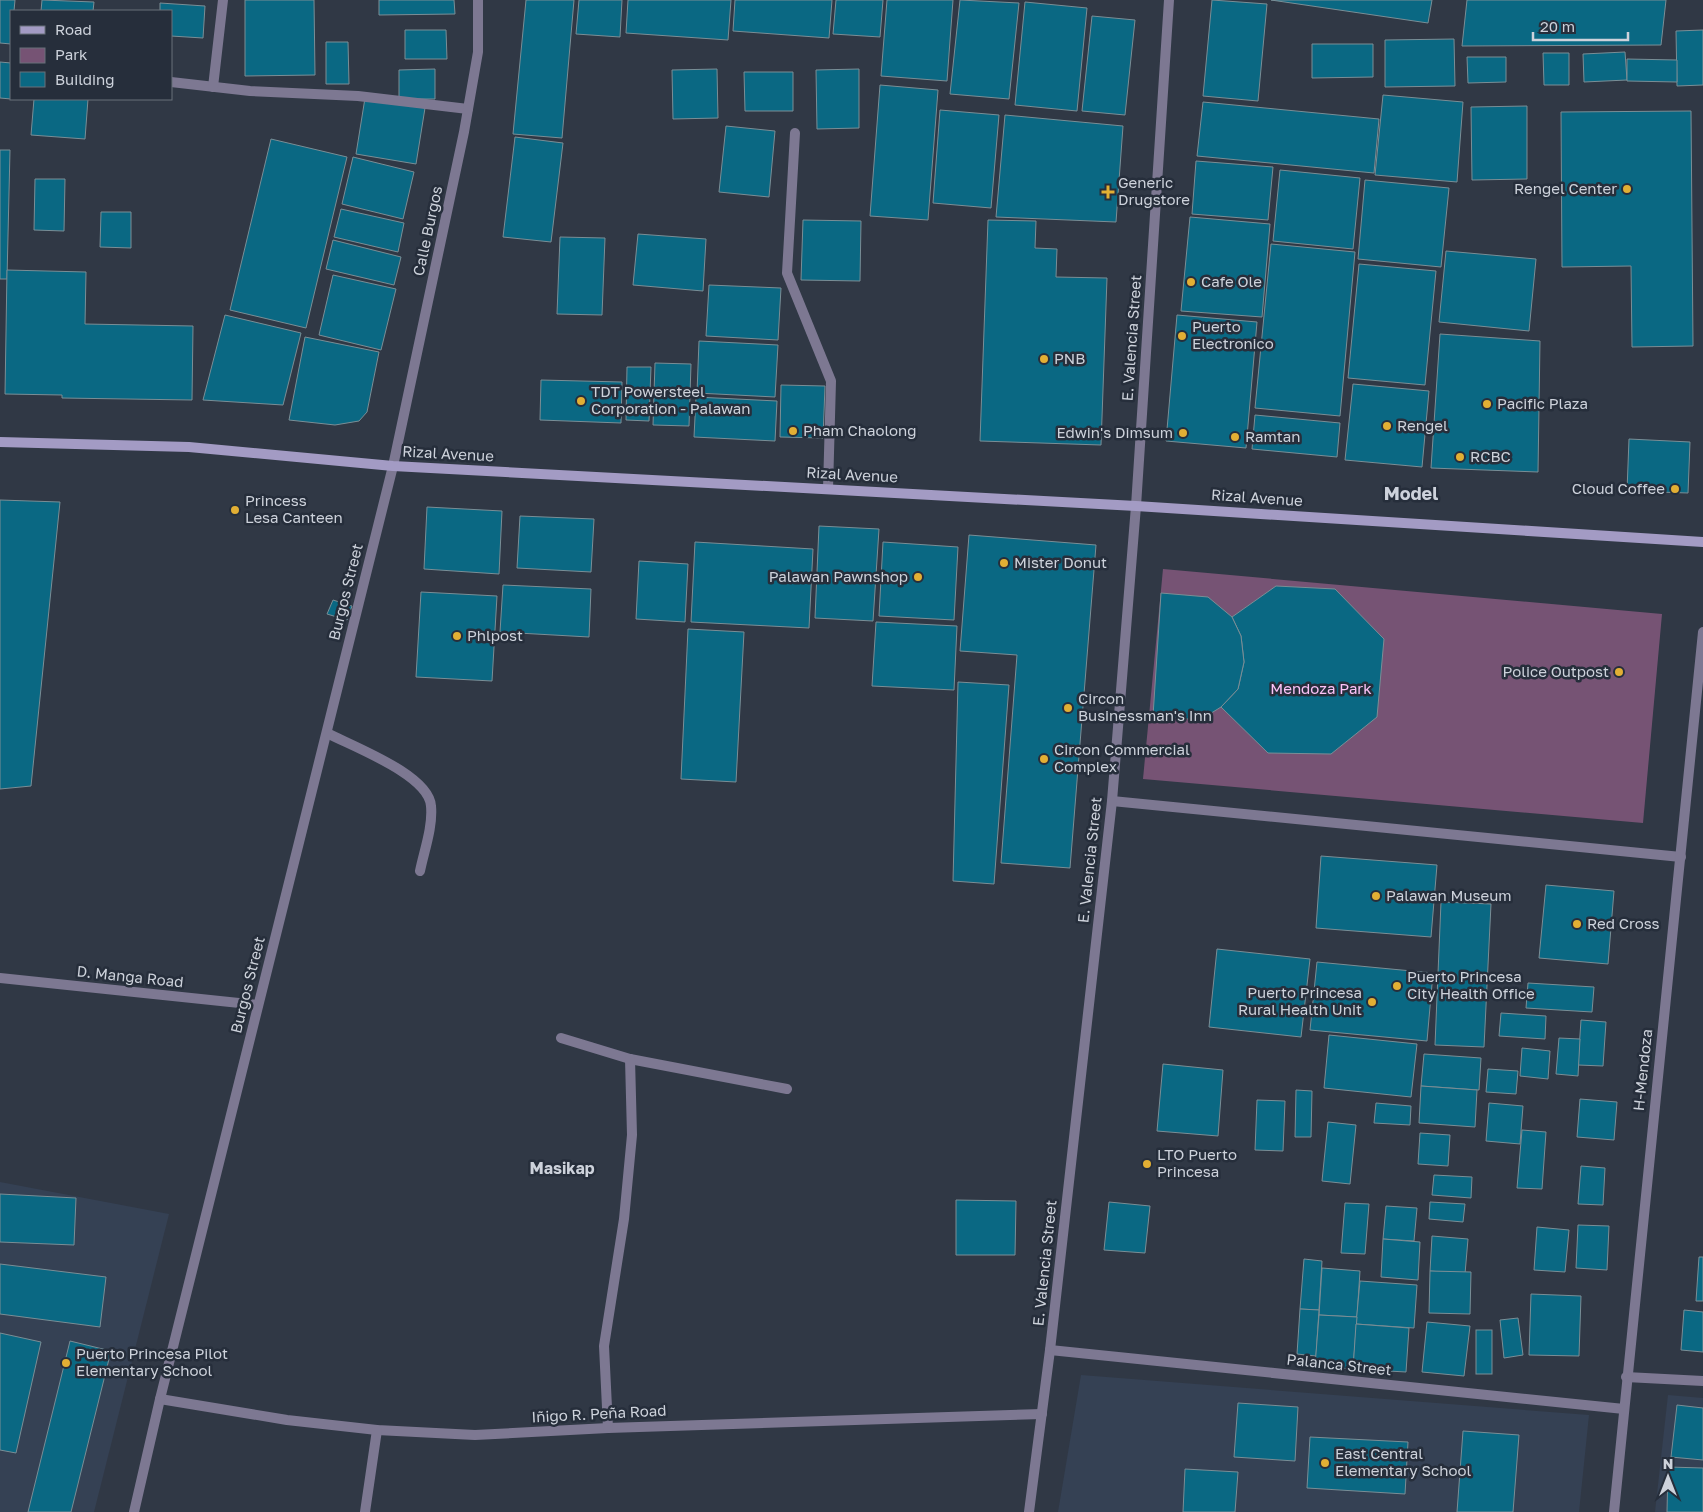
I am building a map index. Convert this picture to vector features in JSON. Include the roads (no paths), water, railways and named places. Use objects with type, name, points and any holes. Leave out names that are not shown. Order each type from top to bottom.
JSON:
[{"type":"main road","name":"Rizal Avenue","points":[[0,442],[189,447],[393,466],[1136,506],[1703,542]]},
{"type":"street","points":[[213,87],[223,0]]},
{"type":"street","name":"Calle Burgos","points":[[393,466],[468,109],[478,52],[478,0]]},
{"type":"street","name":"E. Valencia Street","points":[[1029,1512],[1050,1350],[1112,801],[1136,506],[1169,0]]},
{"type":"street","points":[[172,82],[250,91],[358,96],[468,109]]},
{"type":"street","points":[[795,133],[787,273],[831,381],[828,489]]},
{"type":"street","name":"Burgos Street","points":[[134,1512],[160,1399],[393,466]]},
{"type":"street","name":"H-Mendoza","points":[[1614,1512],[1626,1377],[1703,632]]},
{"type":"street","points":[[327,733],[402,772],[420,784],[430,796],[431,819],[420,871]]},
{"type":"street","points":[[1112,801],[1681,857]]},
{"type":"street","name":"D. Manga Road","points":[[0,978],[258,1005]]},
{"type":"street","points":[[561,1038],[630,1059],[787,1089]]},
{"type":"street","points":[[608,1428],[604,1346],[624,1218],[632,1134],[630,1059]]},
{"type":"street","name":"Palanca Street","points":[[1050,1350],[1624,1409]]},
{"type":"street","points":[[1626,1377],[1703,1381]]},
{"type":"street","name":"Iñigo R. Peña Road","points":[[160,1399],[286,1420],[377,1430],[475,1435],[608,1428],[1042,1414]]},
{"type":"street","points":[[365,1512],[377,1430]]},
{"type":"place","name":"Rengel Center","points":[[1627,189]]},
{"type":"place","name":"Generic Drugstore","points":[[1108,192]]},
{"type":"place","name":"Cafe Ole","points":[[1191,282]]},
{"type":"place","name":"Puerto Electronico","points":[[1182,336]]},
{"type":"place","name":"PNB","points":[[1044,359]]},
{"type":"place","name":"TDT Powersteel Corporation - Palawan","points":[[581,401]]},
{"type":"place","name":"Pacific Plaza","points":[[1487,404]]},
{"type":"place","name":"Rengel","points":[[1387,426]]},
{"type":"place","name":"Pham Chaolong","points":[[793,431]]},
{"type":"place","name":"Edwin's Dimsum","points":[[1183,433]]},
{"type":"place","name":"Ramtan","points":[[1235,437]]},
{"type":"place","name":"RCBC","points":[[1460,457]]},
{"type":"place","name":"Cloud Coffee","points":[[1675,489]]},
{"type":"place","name":"Princess Lesa Canteen","points":[[235,510]]},
{"type":"place","name":"Mister Donut","points":[[1004,563]]},
{"type":"place","name":"Palawan Pawnshop","points":[[918,577]]},
{"type":"place","name":"Phlpost","points":[[457,636]]},
{"type":"place","name":"Police Outpost","points":[[1619,672]]},
{"type":"place","name":"Circon Businessman's Inn","points":[[1068,708]]},
{"type":"place","name":"Circon Commercial Complex","points":[[1044,759]]},
{"type":"place","name":"Palawan Museum","points":[[1376,896]]},
{"type":"place","name":"Red Cross","points":[[1577,924]]},
{"type":"place","name":"Puerto Princesa City Health Office","points":[[1397,986]]},
{"type":"place","name":"Puerto Princesa Rural Health Unit","points":[[1372,1002]]},
{"type":"place","name":"LTO Puerto Princesa","points":[[1147,1164]]},
{"type":"place","name":"Puerto Princesa Pilot Elementary School","points":[[66,1363]]},
{"type":"place","name":"East Central Elementary School","points":[[1325,1463]]},
{"type":"district","name":"Model","points":[[1411,494]]},
{"type":"district","name":"Masikap","points":[[562,1168]]},
{"type":"park label","name":"Mendoza Park","points":[[1321,689]]}]
